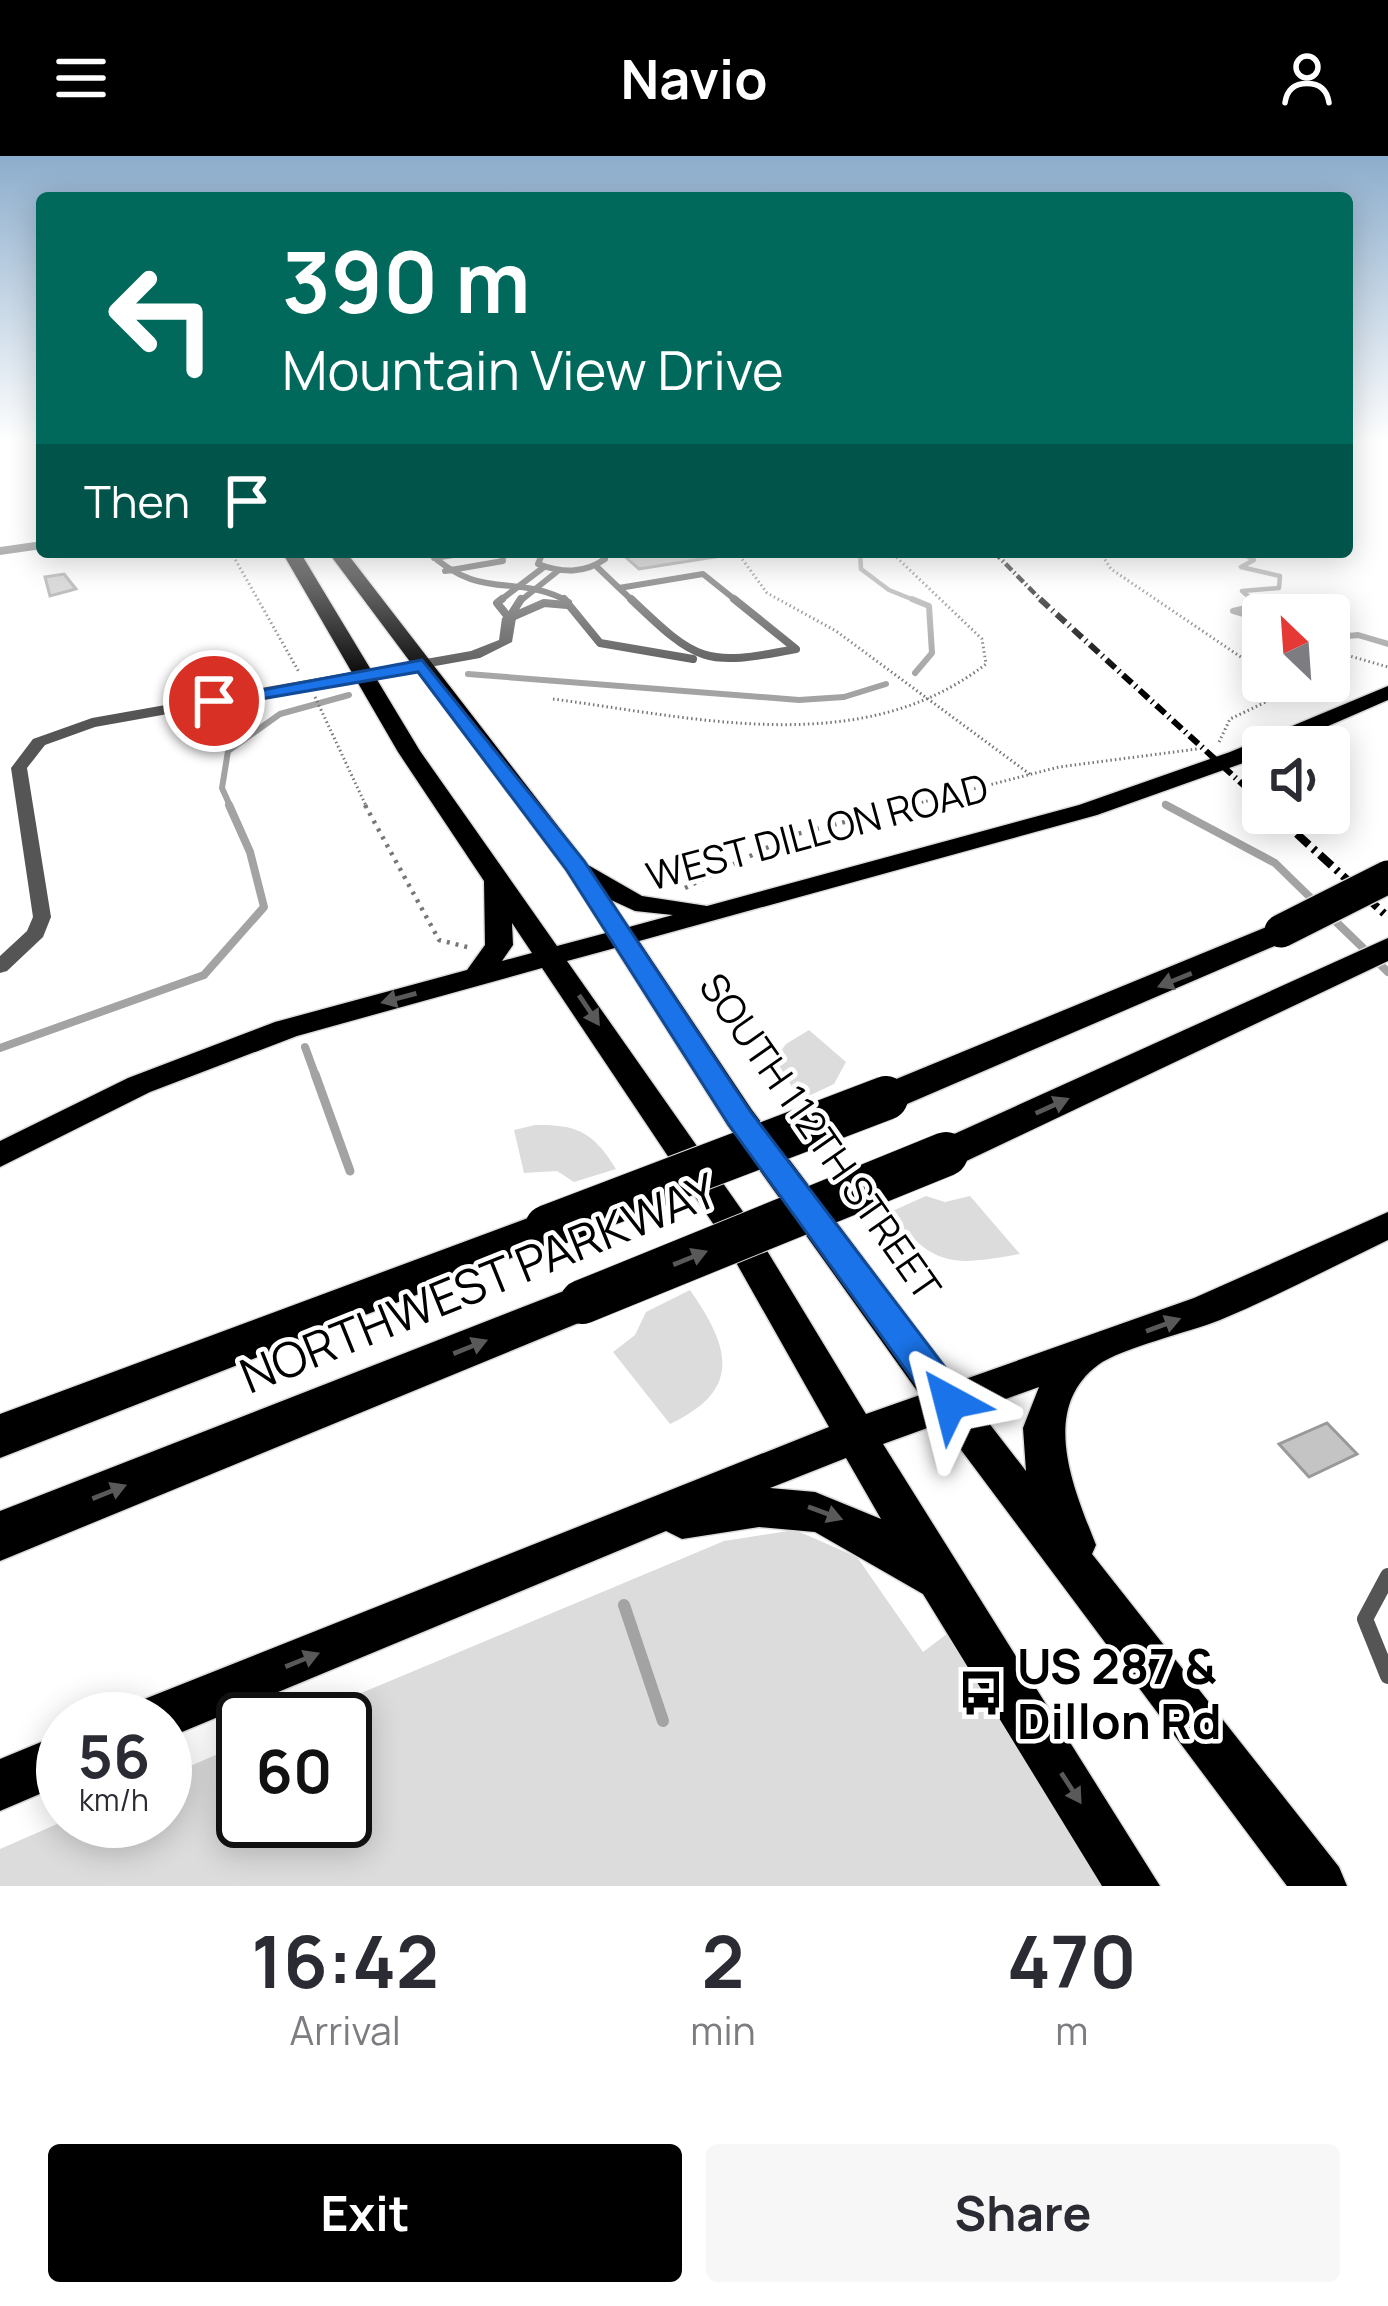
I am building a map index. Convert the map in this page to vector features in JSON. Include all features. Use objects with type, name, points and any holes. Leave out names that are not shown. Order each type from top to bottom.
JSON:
[{"type":"highway","name":"NORTHWEST PARKWAY","points":[[0,1436],[886,1098],[1192,973],[1388,877]]},
{"type":"highway","name":"NORTHWEST PARKWAY","points":[[0,1536],[946,1154],[1388,948]]},
{"type":"main road","points":[[294,558],[362,675],[720,1204],[941,1582],[1133,1886]]},
{"type":"main road","name":"SOUTH 112TH STREET","points":[[341,558],[576,866],[634,921],[740,1118],[1320,1886]]},
{"type":"main road","name":"WEST DILLON ROAD","points":[[0,1155],[206,1058],[480,963],[552,956],[634,921],[749,903],[1152,789],[1388,692]]},
{"type":"main road","points":[[480,963],[499,945],[497,879]]},
{"type":"main road","points":[[634,921],[749,903]]},
{"type":"main road","points":[[192,1704],[855,1435],[1207,1309],[1384,1232]]},
{"type":"main road","points":[[1084,1574],[1040,1441],[1044,1408],[1085,1353]]},
{"type":"main road","points":[[549,1559],[678,1520],[757,1504],[804,1505],[842,1518],[941,1582]]},
{"type":"main road","points":[[0,1785],[36,1770]]},
{"type":"street","points":[[0,551],[36,546]]},
{"type":"street","points":[[0,967],[36,933],[42,917],[19,768],[28,751],[92,723],[312,692],[362,675],[497,647],[509,636],[509,619]]},
{"type":"lane","points":[[434,558],[455,579],[565,598],[593,626],[600,643],[614,649],[730,663],[796,649],[703,574],[619,589]]},
{"type":"lane","points":[[445,571],[503,558]]},
{"type":"lane","points":[[538,558],[544,567],[559,571],[596,566],[604,558]]},
{"type":"lane","points":[[596,566],[696,659]]},
{"type":"lane","points":[[509,619],[496,603],[544,567]]},
{"type":"lane","points":[[509,619],[526,592],[559,571]]},
{"type":"lane","points":[[509,619],[544,603],[574,607]]},
{"type":"lane","points":[[1388,1576],[1365,1619],[1388,1676]]},
{"type":"path","points":[[234,558],[312,692],[362,803],[439,940],[480,963]]},
{"type":"path","points":[[742,558],[767,592],[836,631],[1031,775]]},
{"type":"path","points":[[553,699],[799,723],[848,722],[905,712],[967,686],[986,664],[982,639],[897,558]]},
{"type":"path","points":[[1104,558],[1111,568],[1242,658]]},
{"type":"path","points":[[1350,656],[1388,667]]},
{"type":"path","points":[[634,921],[652,898],[706,882],[793,835],[1031,775],[1200,749],[1220,742],[1230,719],[1266,702]]},
{"type":"shaded area","points":[[809,1030],[846,1062],[834,1084],[800,1100],[775,1059],[786,1044]]},
{"type":"shaded area","points":[[563,1126],[583,1133],[616,1169],[574,1182],[557,1171],[524,1173],[514,1130]]},
{"type":"shaded area","points":[[926,1196],[945,1202],[970,1196],[1020,1254],[961,1261],[933,1253],[890,1212]]},
{"type":"shaded area","points":[[690,1290],[714,1330],[722,1366],[710,1397],[670,1424],[613,1352],[635,1335],[646,1312]]},
{"type":"shaded area","points":[[795,1530],[857,1557],[923,1652],[964,1621],[1133,1886],[0,1886],[0,1849],[36,1833],[36,1848],[192,1848],[192,1765],[216,1755],[216,1848],[372,1848],[372,1692],[363,1692],[724,1541]]},
{"type":"building","points":[[627,558],[708,558],[639,569]]},
{"type":"building","points":[[64,574],[76,589],[50,596],[45,577]]},
{"type":"building","points":[[1327,1423],[1357,1454],[1309,1477],[1279,1444]]},
{"type":"waterway","points":[[860,558],[861,569],[889,590],[919,602]]},
{"type":"waterway","points":[[1246,594],[1242,591],[1279,588],[1280,576],[1241,567],[1254,560],[1250,558]]},
{"type":"waterway","points":[[912,599],[929,606],[932,653],[915,673]]},
{"type":"waterway","points":[[1242,609],[1233,611],[1242,614]]},
{"type":"waterway","points":[[1350,636],[1388,644]]},
{"type":"waterway","points":[[468,674],[799,700],[844,697],[886,684]]},
{"type":"waterway","points":[[231,808],[222,788],[228,751],[280,714],[349,695]]},
{"type":"waterway","points":[[1165,804],[1172,808]]},
{"type":"waterway","points":[[0,1048],[204,975],[264,907],[250,852],[229,805]]},
{"type":"waterway","points":[[1166,805],[1275,863],[1318,905]]},
{"type":"waterway","points":[[1329,915],[1388,972]]},
{"type":"waterway","points":[[305,1047],[316,1077]]},
{"type":"waterway","points":[[315,1074],[350,1171]]},
{"type":"waterway","points":[[624,1605],[663,1721]]},
{"type":"railway","points":[[1000,558],[1041,600]]},
{"type":"railway","points":[[1041,600],[1242,784]]},
{"type":"railway","points":[[1297,834],[1388,917]]},
{"type":"place","name":"US 287 & Dillon Rd","points":[[981,1693]]},
{"type":"route","points":[[214,701],[422,666],[576,866],[740,1118],[950,1402]]}]
